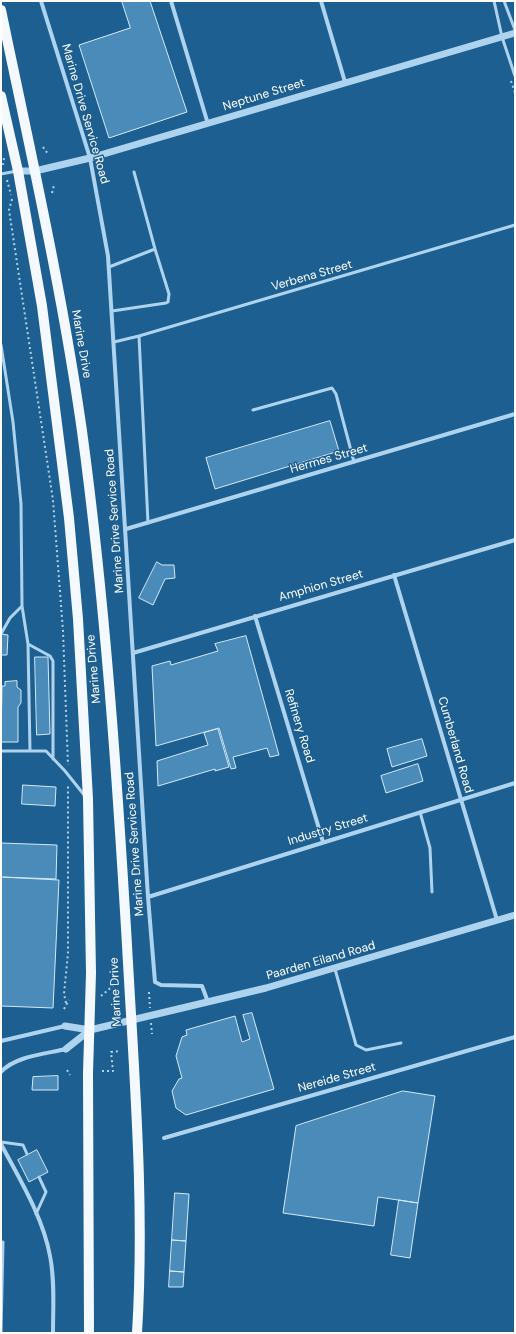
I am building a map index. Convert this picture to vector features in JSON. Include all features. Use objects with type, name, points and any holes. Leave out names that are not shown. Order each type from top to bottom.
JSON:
[{"type":"main road","name":"Marine Drive","points":[[1,10],[35,171],[64,321],[82,428],[94,521],[118,793],[140,1191],[140,1282],[137,1333]]},
{"type":"main road","name":"Marine Drive","points":[[1,96],[18,171],[42,306],[69,518],[78,619],[88,800],[90,1030],[88,1073],[89,1333]]},
{"type":"street","name":"Marine Drive Service Road","points":[[41,1],[90,158],[109,267],[148,897],[155,982],[161,985],[202,986],[208,1003]]},
{"type":"street","points":[[171,1],[208,124]]},
{"type":"street","points":[[321,1],[345,82]]},
{"type":"street","name":"Neptune Street","points":[[18,171],[35,171],[90,158],[515,32]]},
{"type":"street","name":"Hermes Street","points":[[126,529],[515,414]]},
{"type":"street","name":"Amphion Street","points":[[133,653],[515,540]]},
{"type":"street","name":"Cumberland Road","points":[[394,575],[497,920]]},
{"type":"street","name":"Refinery Road","points":[[255,616],[323,842]]},
{"type":"street","name":"Industry Street","points":[[148,897],[515,783]]},
{"type":"street","name":"Paarden Eiland Road","points":[[90,1030],[131,1022],[208,1003],[335,969],[515,915]]},
{"type":"street","points":[[1,1041],[65,1026],[90,1030]]},
{"type":"street","points":[[1,1072],[11,1064],[19,1061],[66,1049],[90,1030]]},
{"type":"street","name":"Nereide Street","points":[[164,1138],[515,1037]]},
{"type":"street","points":[[1,1143],[42,1226],[50,1258],[53,1321],[52,1333]]},
{"type":"lane","points":[[494,1],[502,37],[515,76]]},
{"type":"lane","points":[[504,1],[515,32]]},
{"type":"lane","points":[[1,174],[18,171]]},
{"type":"lane","points":[[112,311],[168,302],[169,294],[154,249],[134,172]]},
{"type":"lane","name":"Verbena Street","points":[[114,342],[139,336],[514,225]]},
{"type":"lane","points":[[109,267],[154,249]]},
{"type":"lane","points":[[139,336],[148,523]]},
{"type":"lane","points":[[1,345],[13,422],[21,504],[22,606],[28,644],[30,752]]},
{"type":"lane","points":[[253,410],[332,388],[336,394],[354,462]]},
{"type":"lane","points":[[1,634],[10,618],[22,606]]},
{"type":"lane","points":[[28,644],[45,652],[53,661],[53,759]]},
{"type":"lane","points":[[1,752],[46,751],[88,800]]},
{"type":"lane","points":[[420,812],[430,848],[432,892]]},
{"type":"lane","points":[[335,969],[356,1045],[366,1050],[401,1043]]},
{"type":"lane","points":[[1,1143],[22,1145],[27,1154]]},
{"type":"lane","points":[[36,1214],[46,1192],[39,1177]]},
{"type":"lane","points":[[1,1333],[3,1242]]},
{"type":"path","points":[[43,147],[48,154]]},
{"type":"path","points":[[6,179],[12,200],[9,210],[53,500],[63,630],[67,775],[68,952],[64,994],[66,1003]]},
{"type":"path","points":[[52,193],[54,185]]},
{"type":"path","points":[[97,999],[115,984]]},
{"type":"path","points":[[64,1008],[69,1000]]},
{"type":"path","points":[[102,1071],[112,1071],[112,1052],[119,1051]]},
{"type":"path","points":[[67,1070],[70,1075]]},
{"type":"building","points":[[122,1],[150,1],[187,112],[109,138],[79,45],[130,28]]},
{"type":"building","points":[[330,421],[339,451],[215,489],[206,458]]},
{"type":"building","points":[[157,562],[162,565],[174,565],[175,578],[165,579],[153,605],[139,598]]},
{"type":"building","points":[[1,634],[8,635],[7,655],[1,655]]},
{"type":"building","points":[[246,636],[279,755],[270,757],[267,748],[233,757],[236,768],[231,769],[219,728],[156,746],[152,666],[170,661],[171,665],[218,651],[215,644]]},
{"type":"building","points":[[35,657],[48,657],[50,734],[37,735]]},
{"type":"building","points":[[17,681],[17,687],[21,690],[21,703],[18,707],[18,742],[1,742],[2,686],[5,686],[5,682]]},
{"type":"building","points":[[218,729],[229,767],[215,771],[215,769],[158,786],[157,761],[208,745],[204,733]]},
{"type":"building","points":[[422,739],[427,756],[392,767],[387,749]]},
{"type":"building","points":[[418,764],[423,781],[386,793],[381,776]]},
{"type":"building","points":[[23,785],[56,787],[55,806],[22,804]]},
{"type":"building","points":[[1,843],[57,845],[56,879],[1,877]]},
{"type":"building","points":[[1,877],[59,880],[53,1008],[1,1006]]},
{"type":"building","points":[[252,1013],[274,1089],[186,1115],[176,1108],[172,1091],[179,1079],[182,1078],[176,1056],[182,1037],[187,1035],[186,1030],[235,1016],[242,1042],[250,1039],[243,1015]]},
{"type":"building","points":[[58,1076],[58,1090],[32,1090],[33,1077]]},
{"type":"building","points":[[403,1091],[435,1096],[418,1203],[378,1197],[374,1226],[283,1213],[296,1126]]},
{"type":"building","points":[[37,1150],[48,1172],[29,1182],[18,1160]]},
{"type":"building","points":[[175,1193],[189,1194],[186,1241],[172,1240]]},
{"type":"building","points":[[399,1200],[418,1203],[410,1258],[391,1255]]},
{"type":"building","points":[[172,1240],[186,1241],[184,1272],[170,1271]]},
{"type":"building","points":[[170,1271],[184,1272],[183,1287],[169,1287]]}]
